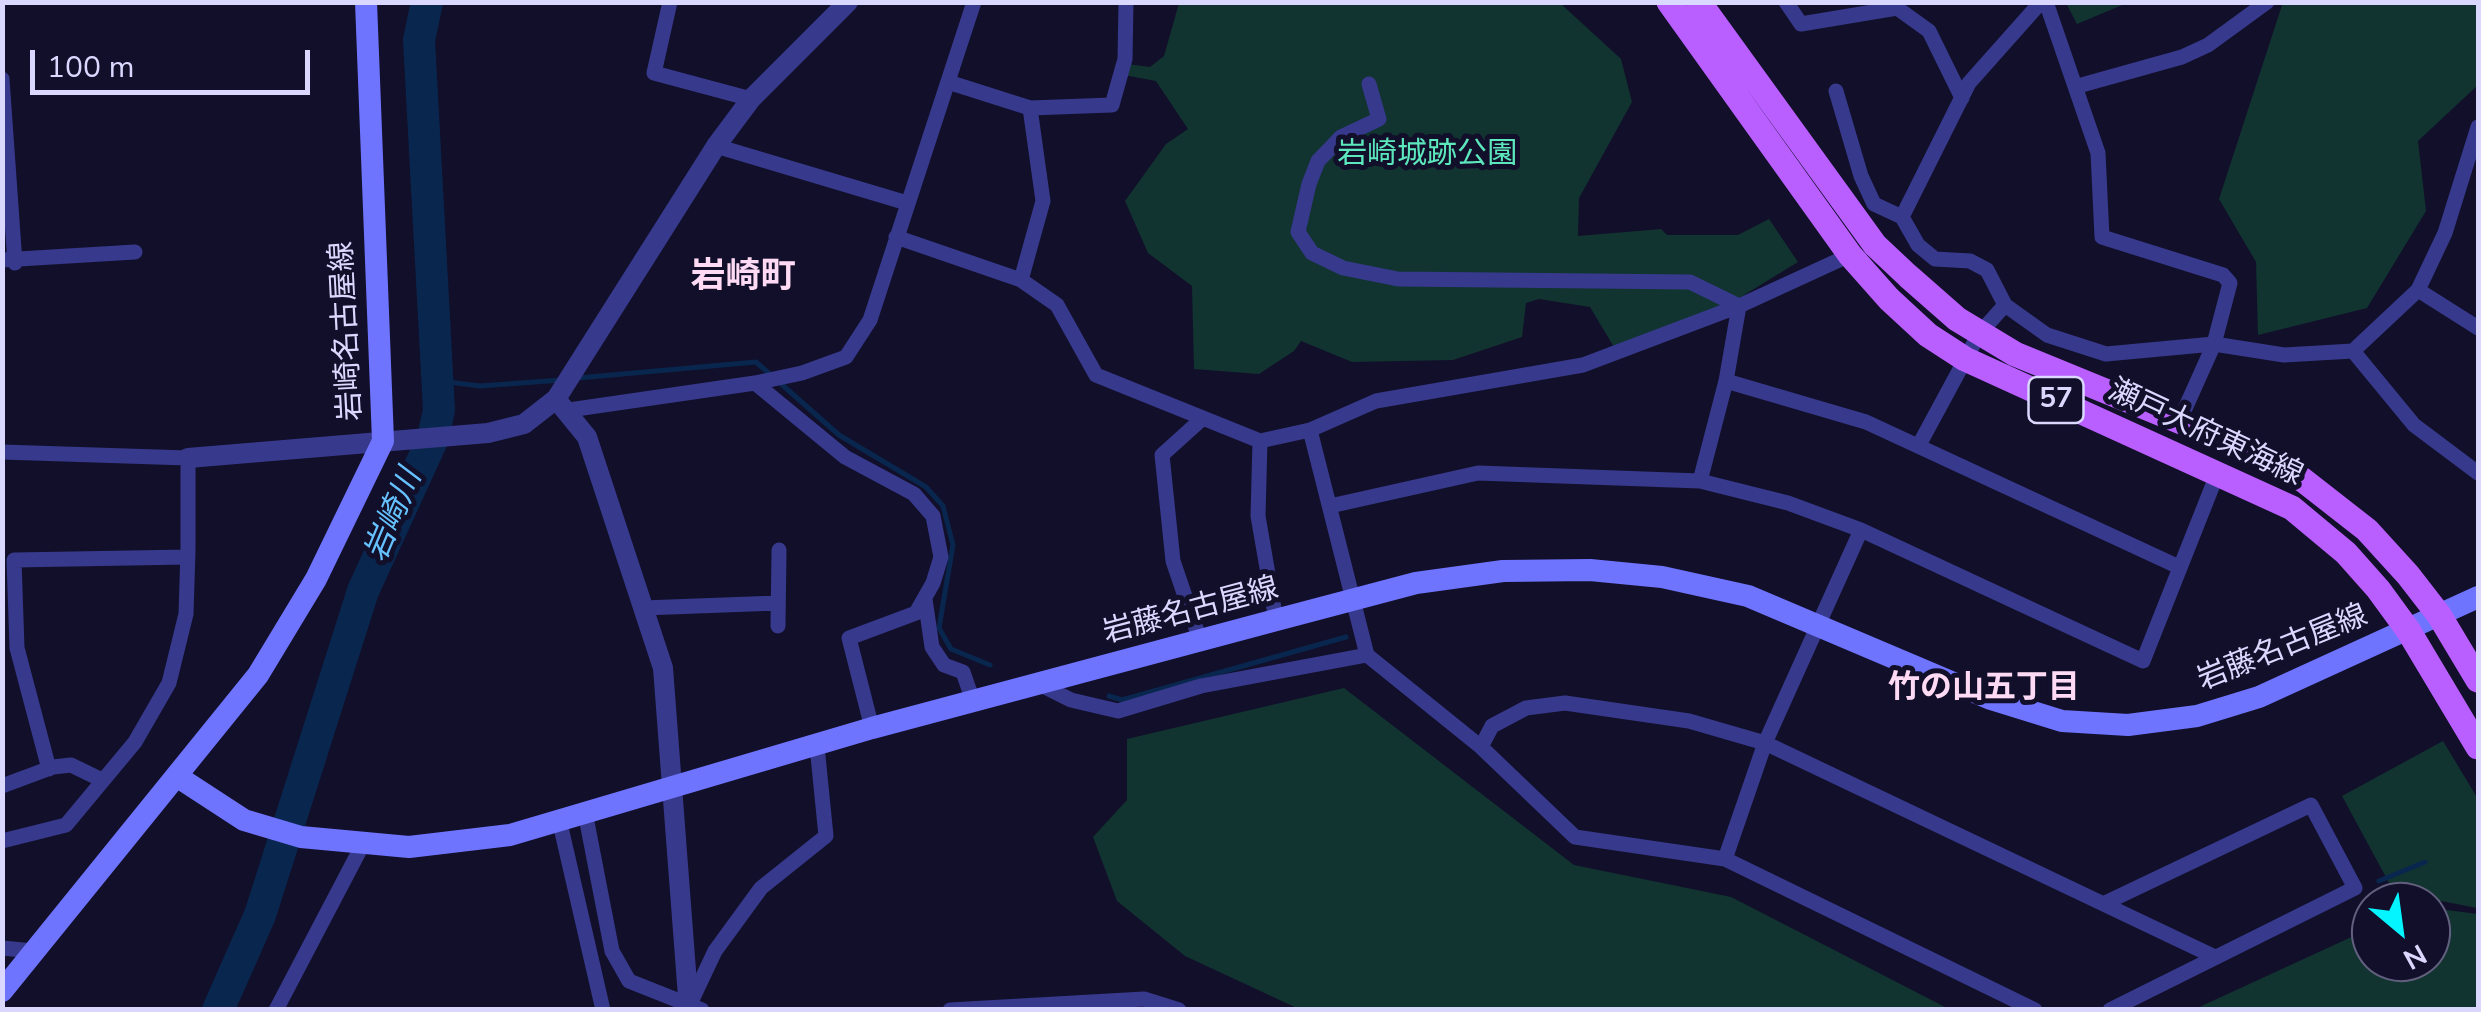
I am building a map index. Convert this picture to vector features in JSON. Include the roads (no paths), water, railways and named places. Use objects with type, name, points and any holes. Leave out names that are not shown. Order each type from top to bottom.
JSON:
[{"type":"main road","name":"岩崎名古屋線","points":[[178,777],[258,675],[392,441],[366,2]]},
{"type":"main road","name":"瀬戸大府東海線","points":[[1669,2],[1850,254],[1928,334],[1965,359],[2292,508],[2346,553],[2408,630],[2478,747]]},
{"type":"main road","name":"瀬戸大府東海線","points":[[1698,2],[1876,245],[1978,334],[2014,354],[2180,420],[2304,480],[2367,530],[2440,615],[2478,680]]},
{"type":"main road","name":"岩藤名古屋線","points":[[178,777],[244,820],[301,837],[409,847],[510,835],[872,728],[1200,640],[1416,583],[1503,571],[1590,570],[1662,577],[1748,596],[1992,699],[2062,720],[2128,725],[2197,716],[2259,697],[2478,597]]},
{"type":"main road","points":[[2,991],[178,777]]},
{"type":"street","points":[[670,2],[654,72],[752,99]]},
{"type":"street","points":[[2,452],[188,458],[488,433],[524,424],[564,393],[716,146],[752,99],[848,2]]},
{"type":"street","points":[[564,393],[761,381],[846,357],[870,320],[974,2]]},
{"type":"street","points":[[948,82],[1030,108],[1112,105],[1125,59],[1126,2]]},
{"type":"street","points":[[1786,2],[1801,24],[1859,8],[1897,8],[1929,30],[1962,98]]},
{"type":"street","points":[[1902,217],[1962,98],[1989,56],[2044,2],[2078,86],[2098,153],[2102,237],[2118,246],[2224,275],[2230,282],[2214,344],[2180,420]]},
{"type":"street","points":[[2078,86],[2208,46],[2267,2]]},
{"type":"street","points":[[2,80],[9,262],[135,252]]},
{"type":"street","points":[[1368,84],[1379,119],[1342,137],[1318,161],[1310,184],[1298,232],[1312,254],[1343,268],[1398,279],[1690,282],[1739,306]]},
{"type":"street","points":[[1836,91],[1861,176],[1874,204],[1902,217],[1918,245],[1935,259],[1970,262],[1987,270],[2005,305],[2047,335],[2106,354],[2214,344],[2284,355],[2353,351],[2418,290],[2472,175],[2478,127]]},
{"type":"street","points":[[1022,280],[1043,201],[1030,108]]},
{"type":"street","points":[[716,146],[907,203]]},
{"type":"street","points":[[896,236],[1022,280],[1057,305],[1096,376],[1260,441],[1310,430],[1376,401],[1583,365],[1739,306],[1850,254]]},
{"type":"street","points":[[2418,290],[2478,328]]},
{"type":"street","points":[[1919,445],[1978,334],[2005,305]]},
{"type":"street","points":[[1700,481],[1726,380],[1739,306]]},
{"type":"street","points":[[2353,351],[2414,425],[2478,472]]},
{"type":"street","points":[[1726,380],[1866,422],[2179,567]]},
{"type":"street","points":[[761,381],[845,457],[914,494],[932,516],[941,557],[916,613],[848,638],[872,728]]},
{"type":"street","points":[[564,393],[587,438],[663,668],[693,1009]]},
{"type":"street","points":[[1200,640],[1173,561],[1162,455],[1202,418]]},
{"type":"street","points":[[1310,430],[1356,599],[1367,655],[1481,747],[1575,838],[1725,859],[2035,1010]]},
{"type":"street","points":[[1260,441],[1258,516],[1276,620]]},
{"type":"street","points":[[2,841],[66,825],[135,742],[170,682],[186,614],[188,458]]},
{"type":"street","points":[[1330,506],[1478,473],[1700,481],[1788,503],[1861,530],[2142,661],[2218,472]]},
{"type":"street","points":[[1725,859],[1765,743],[1861,530]]},
{"type":"street","points":[[778,626],[779,550]]},
{"type":"street","points":[[49,769],[17,648],[14,560],[188,557]]},
{"type":"street","points":[[925,598],[932,647],[944,665],[963,672],[973,701]]},
{"type":"street","points":[[643,608],[778,603]]},
{"type":"street","points":[[1039,684],[1071,700],[1118,711],[1201,686],[1367,655]]},
{"type":"street","points":[[1481,747],[1492,726],[1526,708],[1564,703],[1689,721],[1765,743],[2216,957]]},
{"type":"street","points":[[693,1009],[715,951],[761,888],[826,836],[817,746]]},
{"type":"street","points":[[2,786],[71,765],[102,780]]},
{"type":"street","points":[[2105,903],[2311,805],[2355,888],[2110,1010]]},
{"type":"street","points":[[585,812],[612,950],[629,981],[693,1009]]},
{"type":"street","points":[[559,818],[603,1010]]},
{"type":"street","points":[[276,1010],[354,843]]},
{"type":"street","points":[[2,948],[33,951]]},
{"type":"street","points":[[950,1010],[1144,999],[1180,1010]]},
{"type":"waterway","name":"岩崎川","points":[[218,1010],[260,915],[363,591],[433,438],[439,410],[419,40],[427,2]]},
{"type":"waterway","points":[[578,378],[756,362],[771,375]]},
{"type":"waterway","points":[[440,381],[480,386],[562,380]]},
{"type":"waterway","points":[[780,383],[839,435],[926,487],[943,506],[953,545],[939,628],[951,649],[990,665]]},
{"type":"waterway","points":[[1109,696],[1122,700],[1346,637]]},
{"type":"waterway","points":[[2379,881],[2425,862]]},
{"type":"district","name":"岩崎町","points":[[743,279]]},
{"type":"district","name":"竹の山五丁目","points":[[1984,689]]},
{"type":"park label","name":"岩崎城跡公園","points":[[1427,156]]}]
